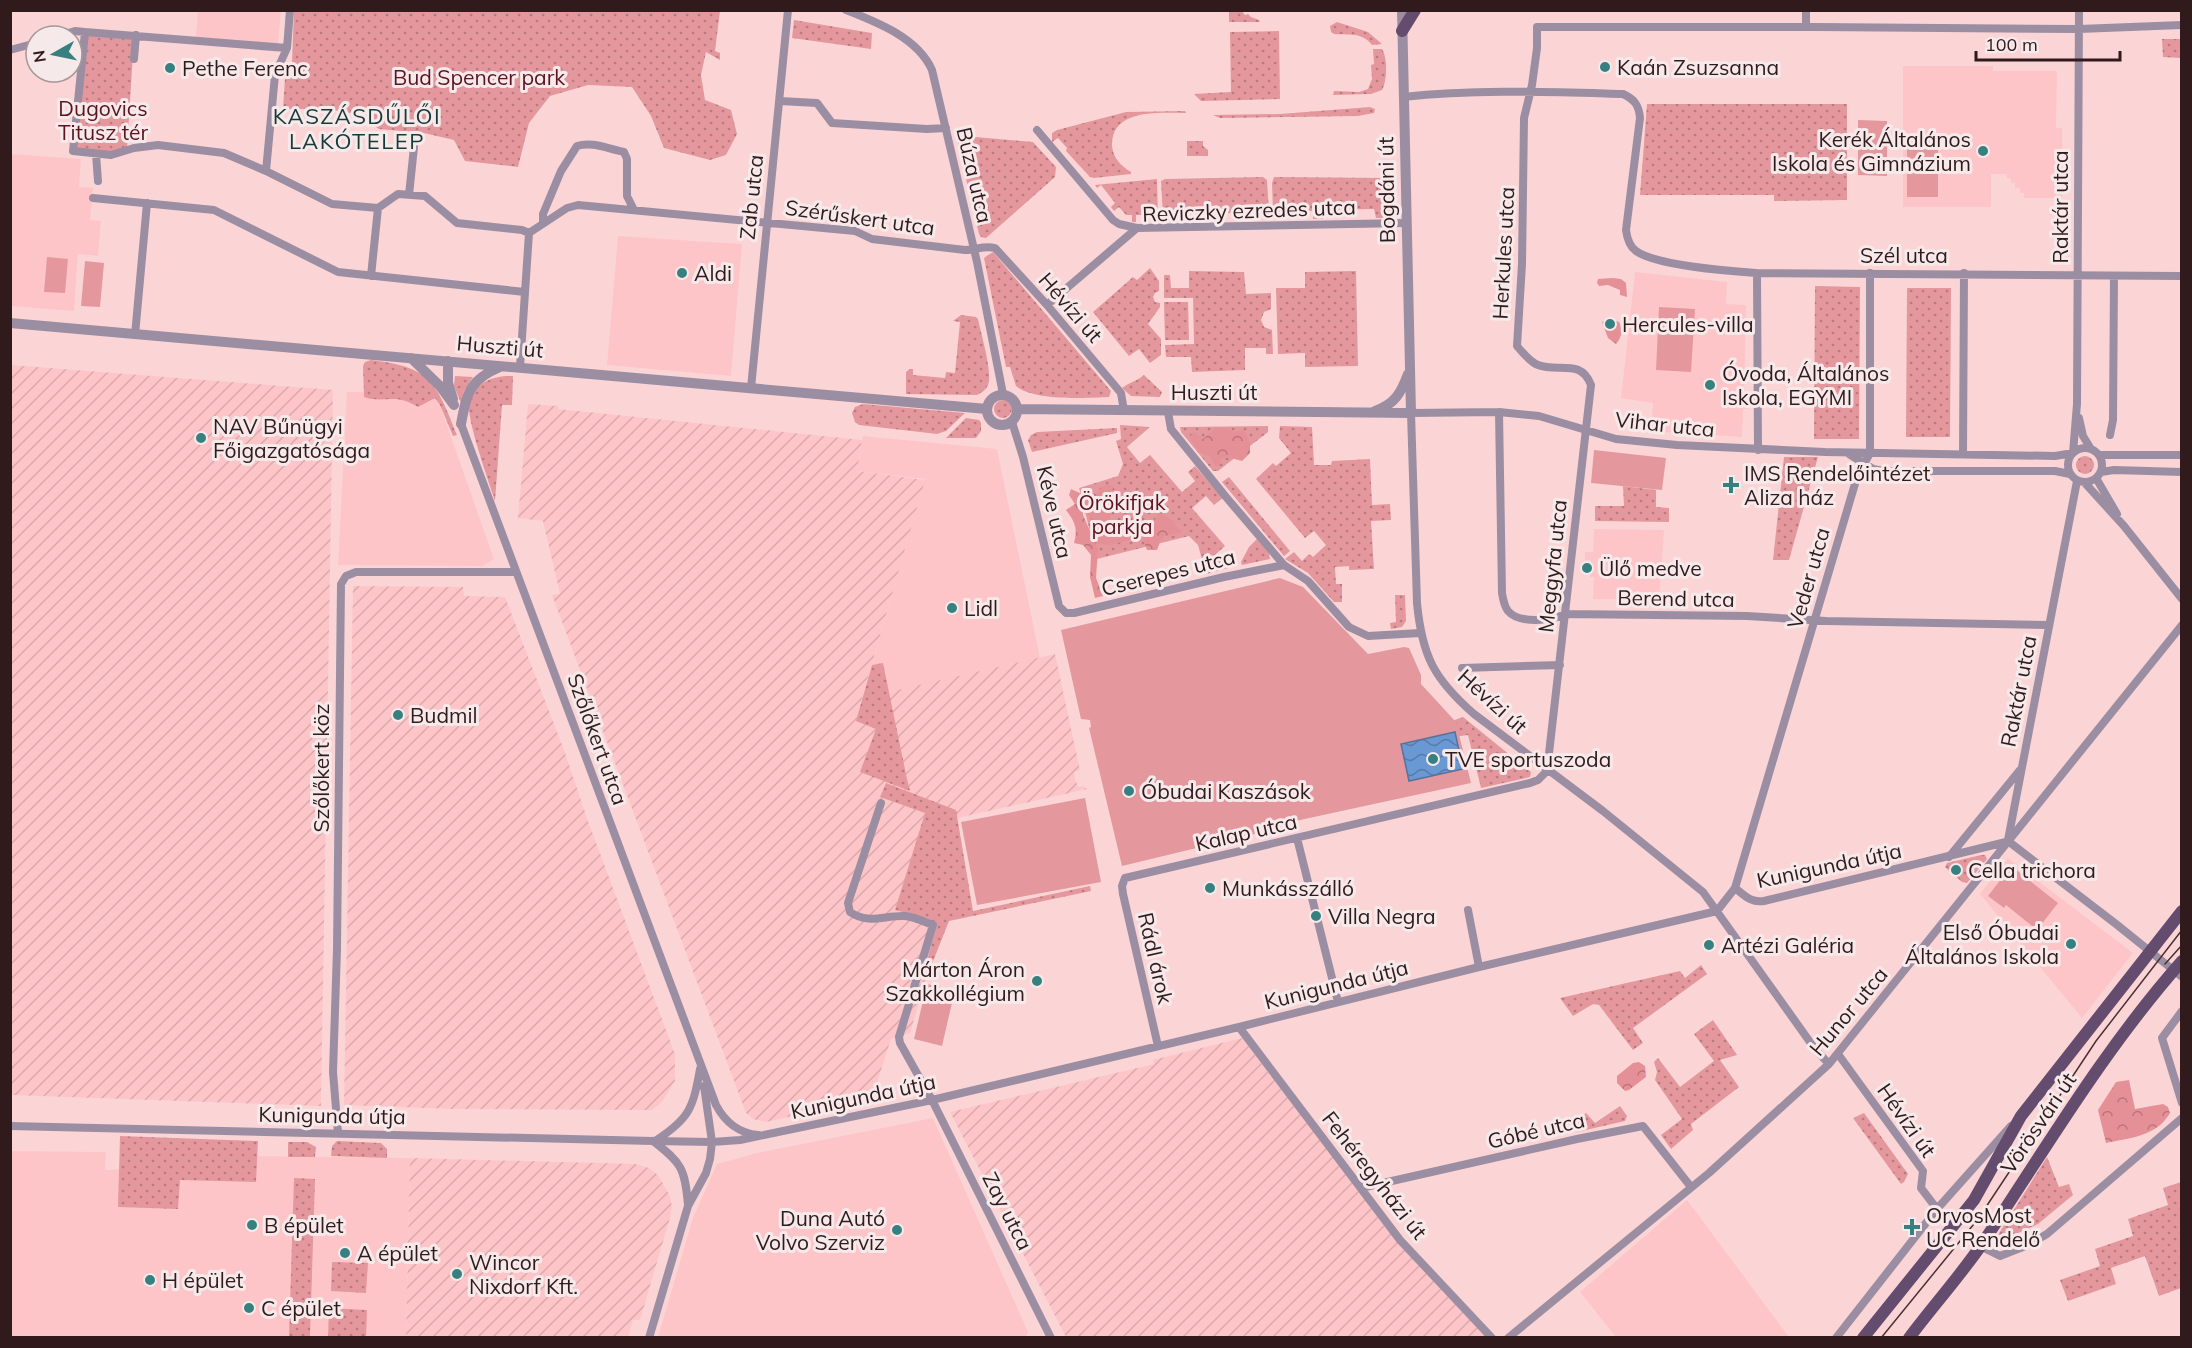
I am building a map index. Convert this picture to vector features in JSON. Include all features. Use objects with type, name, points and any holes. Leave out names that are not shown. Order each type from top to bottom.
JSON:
[{"type":"main road","points":[[1402,31],[1415,10]]},
{"type":"main road","name":"Vörösvári út","points":[[1863,1338],[1974,1200],[2021,1116],[2181,911]]},
{"type":"main road","name":"Vörösvári út","points":[[1909,1337],[1980,1246],[2072,1104],[2118,1041],[2179,970]]},
{"type":"street","points":[[266,171],[275,75],[287,48],[290,10]]},
{"type":"street","name":"Zab utca","points":[[752,388],[766,222],[788,10]]},
{"type":"street","name":"Búza utca","points":[[846,10],[902,37],[927,58],[932,70],[974,250],[1003,394]]},
{"type":"street","name":"Bogdáni út","points":[[1402,10],[1411,413],[1420,633]]},
{"type":"street","points":[[1806,10],[1806,27],[2079,29],[2181,25]]},
{"type":"street","name":"Raktár utca","points":[[2073,453],[2077,404],[2079,10]]},
{"type":"street","name":"Herkules utca","points":[[1579,369],[1537,365],[1517,346],[1522,264],[1524,118],[1531,92],[1537,48],[1537,27],[1806,27]]},
{"type":"street","points":[[287,48],[85,32],[73,151],[111,155],[134,148],[158,145],[224,153],[332,204],[378,208],[398,194],[425,196],[457,222],[522,230],[529,233],[520,367]]},
{"type":"street","points":[[134,59],[136,35]]},
{"type":"street","points":[[1403,97],[1432,94],[1531,92]]},
{"type":"street","name":"Szél utca","points":[[1531,92],[1623,94],[1632,99],[1639,108],[1626,230],[1631,246],[1656,259],[1711,269],[1757,273],[2181,276]]},
{"type":"street","points":[[780,100],[818,103],[832,123],[927,129],[946,128]]},
{"type":"street","points":[[1037,130],[1113,220],[1119,224],[1137,228]]},
{"type":"street","points":[[543,222],[543,214],[561,171],[577,146],[582,144],[595,144],[624,152],[627,159],[627,196],[634,210]]},
{"type":"street","points":[[409,195],[414,147]]},
{"type":"street","points":[[96,154],[98,181]]},
{"type":"street","points":[[93,198],[214,210],[338,272],[525,292]]},
{"type":"street","points":[[135,335],[147,204]]},
{"type":"street","name":"Szérűskert utca","points":[[529,233],[573,205],[855,231],[872,239],[974,250]]},
{"type":"street","points":[[371,276],[378,208]]},
{"type":"street","name":"Reviczky ezredes utca","points":[[1047,305],[1137,228],[1407,223]]},
{"type":"street","name":"Hévízi út","points":[[974,250],[986,245],[995,248],[1047,305],[1121,393],[1124,411]]},
{"type":"street","points":[[1757,273],[1758,450]]},
{"type":"street","points":[[1870,273],[1870,453]]},
{"type":"street","points":[[1963,454],[1964,273]]},
{"type":"street","points":[[2110,435],[2113,420],[2114,276]]},
{"type":"street","name":"Huszti út","points":[[11,324],[987,409]]},
{"type":"street","points":[[410,358],[440,386],[454,405]]},
{"type":"street","points":[[448,361],[448,383],[461,424]]},
{"type":"street","points":[[461,424],[470,388],[481,376],[502,366]]},
{"type":"street","name":"Bogdáni út","points":[[1369,413],[1387,407],[1395,400],[1410,368]]},
{"type":"street","name":"Meggyfa utca","points":[[1547,771],[1591,385],[1587,375],[1579,369]]},
{"type":"street","points":[[1003,394],[1013,399],[1018,409],[1012,422],[1004,425],[996,424],[988,415],[987,409],[992,398],[1003,394]]},
{"type":"street","name":"Raktár utca","points":[[2077,404],[2080,427],[2091,449]]},
{"type":"street","name":"Huszti út","points":[[1018,409],[1411,413]]},
{"type":"street","points":[[1168,412],[1169,424],[1176,435],[1284,565],[1308,581],[1355,631],[1368,636],[1420,633]]},
{"type":"street","name":"Vihar utca","points":[[1411,413],[1499,412],[1539,416],[1616,439],[1677,446],[1847,453],[2055,456],[2073,453]]},
{"type":"street","name":"Berend utca","points":[[1499,412],[1502,593],[1504,606],[1509,613],[1517,617],[1558,618],[1565,614],[1747,616],[1814,621],[2048,625]]},
{"type":"street","name":"Kéve utca","points":[[1012,422],[1062,610]]},
{"type":"street","name":"Szőlőkert utca","points":[[461,424],[716,1106],[728,1124],[738,1130],[768,1136]]},
{"type":"street","points":[[2070,474],[2069,459],[2073,453],[2082,448],[2091,449],[2098,455],[2102,463],[2098,475],[2124,526]]},
{"type":"street","points":[[1847,453],[1873,469],[1884,471],[2047,471],[2070,474],[2124,526],[2181,599]]},
{"type":"street","name":"Veder utca","points":[[1735,888],[1857,477],[1870,453]]},
{"type":"street","points":[[2098,455],[2181,455]]},
{"type":"street","points":[[2080,482],[2114,470],[2181,472]]},
{"type":"street","name":"Raktár utca","points":[[2008,841],[2048,625],[2080,482]]},
{"type":"street","name":"Cserepes utca","points":[[1062,610],[1074,613],[1284,565]]},
{"type":"street","name":"Szőlőkert köz","points":[[338,1133],[333,1072],[337,949],[341,584],[346,576],[356,572],[516,572]]},
{"type":"street","name":"Hunor utca","points":[[1508,1338],[1691,1187],[1829,1064],[2181,625]]},
{"type":"street","name":"Hévízi út","points":[[1420,633],[1426,654],[1455,698],[1547,771],[1603,811],[1703,892],[1815,1049],[1829,1064]]},
{"type":"street","points":[[1462,668],[1560,665]]},
{"type":"street","name":"Raktár utca","points":[[1949,857],[2022,767]]},
{"type":"street","name":"Kalap utca","points":[[1125,878],[1530,783],[1538,780],[1547,771]]},
{"type":"street","name":"Zay utca","points":[[881,803],[848,903],[850,912],[858,918],[874,921],[906,916],[933,925],[899,1037],[902,1048],[932,1100],[1051,1338]]},
{"type":"street","points":[[1297,838],[1338,1002]]},
{"type":"street","points":[[2008,841],[2179,970]]},
{"type":"street","name":"Kunigunda útja","points":[[10,1125],[712,1142],[768,1136],[1239,1028],[1479,967],[1717,911],[1735,888],[1749,900],[1764,901],[2008,841]]},
{"type":"street","name":"Rádl árok","points":[[1125,878],[1122,886],[1123,894],[1158,1046]]},
{"type":"street","points":[[1468,910],[1479,967]]},
{"type":"street","points":[[2181,1011],[2162,1038],[2180,1093],[2181,1103]]},
{"type":"street","name":"Fehéregyházi út","points":[[1239,1028],[1400,1240],[1492,1338]]},
{"type":"street","name":"Hévízi út","points":[[1838,1054],[1923,1171],[1921,1188],[1937,1209]]},
{"type":"street","points":[[654,1141],[674,1128],[689,1112],[696,1092],[700,1067]]},
{"type":"street","name":"Szőlőkert utca","points":[[649,1338],[688,1206],[706,1173],[712,1142],[700,1067]]},
{"type":"street","name":"Vörösvári út","points":[[1836,1338],[1937,1209],[2021,1116]]},
{"type":"street","points":[[1980,1246],[2000,1256],[2028,1245],[2047,1234],[2181,1118]]},
{"type":"street","name":"Góbé utca","points":[[1361,1188],[1642,1126],[1691,1187]]},
{"type":"street","name":"Szőlőkert utca","points":[[654,1141],[676,1161],[686,1177],[688,1206]]},
{"type":"street","name":"Vörösvári út","points":[[1871,1338],[1876,1321]]},
{"type":"shaded area","points":[[198,11],[281,11],[277,52],[195,44]]},
{"type":"shaded area","name":"Kerék Általános Iskola és Gimnázium","points":[[1903,66],[1993,66],[1993,71],[2057,71],[2056,128],[2062,128],[2062,198],[2024,198],[2024,193],[2020,193],[2020,188],[2015,188],[2015,183],[2011,183],[2011,179],[2007,178],[2006,174],[1991,174],[1991,207],[1903,207]]},
{"type":"shaded area","points":[[10,154],[81,159],[79,187],[93,188],[90,220],[101,221],[98,256],[78,254],[74,311],[11,306]]},
{"type":"shaded area","points":[[618,236],[742,244],[731,376],[607,365]]},
{"type":"shaded area","points":[[1635,272],[1727,282],[1726,304],[1746,305],[1744,396],[1748,396],[1747,409],[1743,409],[1742,437],[1651,431],[1653,403],[1621,398]]},
{"type":"shaded area","points":[[11,365],[333,390],[321,1106],[11,1095]]},
{"type":"shaded area","points":[[347,392],[430,393],[437,397],[494,559],[482,566],[338,565]]},
{"type":"shaded area","points":[[528,404],[862,440],[857,471],[925,480],[862,698],[1055,654],[1080,770],[1074,772],[1075,779],[1078,787],[1083,786],[1087,789],[953,819],[943,921],[910,1033],[891,1039],[874,1092],[869,1099],[766,1122],[753,1119],[746,1113],[552,595],[560,594],[543,521],[518,518]]},
{"type":"shaded area","points":[[863,436],[997,449],[1040,658],[862,699],[925,479],[857,471]]},
{"type":"shaded area","points":[[1594,529],[1664,530],[1659,600],[1593,599],[1594,577],[1590,577],[1591,560],[1585,560],[1585,552],[1593,552]]},
{"type":"shaded area","points":[[353,586],[463,587],[464,596],[505,597],[564,750],[589,824],[675,1054],[675,1081],[662,1102],[652,1110],[453,1109],[344,1105]]},
{"type":"shaded area","name":"Első Óbudai Általános Iskola","points":[[2008,858],[2133,953],[2082,1018],[1980,894]]},
{"type":"shaded area","points":[[1242,1038],[1402,1247],[1488,1337],[1066,1337],[950,1112],[1154,1064],[1153,1060]]},
{"type":"shaded area","points":[[933,1118],[1028,1332],[1026,1337],[658,1337],[693,1218],[717,1164],[757,1153]]},
{"type":"shaded area","points":[[11,1151],[106,1152],[105,1170],[254,1156],[410,1158],[406,1337],[11,1338]]},
{"type":"shaded area","points":[[410,1158],[635,1164],[649,1168],[658,1175],[670,1196],[672,1207],[670,1218],[640,1320],[633,1320],[628,1337],[406,1337]]},
{"type":"shaded area","points":[[1687,1200],[1789,1337],[1616,1337],[1580,1292]]},
{"type":"green space","name":"Bud Spencer park","points":[[294,11],[720,11],[715,51],[720,53],[720,60],[706,52],[701,75],[705,100],[731,110],[737,134],[726,155],[710,160],[664,148],[651,116],[632,87],[588,85],[550,96],[529,123],[518,167],[465,161],[454,140],[424,133],[379,129],[355,114],[328,109],[283,109],[285,78],[292,62]]},
{"type":"green space","points":[[1229,11],[1242,11],[1245,15],[1248,14],[1260,22],[1229,22]]},
{"type":"green space","points":[[794,20],[872,33],[871,49],[792,38]]},
{"type":"green space","points":[[1337,22],[1368,32],[1382,44],[1372,45],[1359,36],[1334,34],[1330,26]]},
{"type":"green space","points":[[1279,31],[1280,99],[1201,101],[1194,94],[1231,92],[1230,32]]},
{"type":"green space","name":"Dugovics Titusz tér","points":[[87,34],[134,38],[127,148],[110,153],[75,149],[82,84],[84,84]]},
{"type":"green space","points":[[2162,39],[2181,39],[2181,58],[2163,57]]},
{"type":"green space","points":[[1373,49],[1382,49],[1384,53],[1386,75],[1382,90],[1371,94],[1333,95],[1334,91],[1359,92],[1368,89],[1372,79],[1371,65],[1374,64]]},
{"type":"green space","points":[[1647,104],[1847,104],[1847,200],[1774,201],[1774,195],[1640,195]]},
{"type":"green space","points":[[1370,107],[1375,109],[1374,113],[1358,116],[1220,118],[1213,115],[1280,114]]},
{"type":"green space","points":[[1185,111],[1186,113],[1139,115],[1119,125],[1114,134],[1112,146],[1118,161],[1131,174],[1090,177],[1066,151],[1067,148],[1058,138],[1052,142],[1052,133],[1057,130],[1126,112]]},
{"type":"green space","points":[[1858,120],[1887,121],[1887,176],[1858,175]]},
{"type":"green space","points":[[964,136],[1033,142],[1056,167],[1055,177],[986,238],[979,234],[958,145],[958,140]]},
{"type":"green space","points":[[1907,136],[1938,136],[1938,197],[1907,197]]},
{"type":"green space","points":[[1187,141],[1203,141],[1203,146],[1208,150],[1208,156],[1187,156]]},
{"type":"green space","points":[[1263,177],[1267,180],[1269,212],[1163,215],[1161,181],[1165,179]]},
{"type":"green space","points":[[1274,177],[1387,178],[1392,185],[1392,215],[1388,218],[1376,218],[1374,209],[1323,210],[1323,219],[1313,219],[1313,211],[1273,212],[1272,183]]},
{"type":"green space","points":[[1157,179],[1158,215],[1136,215],[1136,222],[1132,222],[1132,215],[1126,215],[1119,207],[1114,211],[1111,207],[1115,203],[1101,185],[1097,188],[1095,185]]},
{"type":"green space","points":[[993,252],[1111,391],[1109,397],[1047,396],[1024,391],[1016,386],[1010,367],[1006,367],[984,258]]},
{"type":"green space","points":[[47,257],[68,259],[65,293],[44,292]]},
{"type":"green space","points":[[85,261],[104,263],[100,307],[81,306]]},
{"type":"green space","points":[[1150,268],[1159,281],[1159,291],[1153,297],[1155,302],[1160,303],[1160,307],[1148,324],[1161,339],[1161,355],[1150,363],[1139,349],[1129,356],[1093,312],[1133,277],[1137,280]]},
{"type":"green space","points":[[1189,271],[1244,272],[1246,294],[1271,293],[1271,309],[1264,312],[1261,320],[1264,327],[1272,330],[1273,354],[1266,354],[1266,348],[1245,348],[1245,370],[1192,372],[1191,357],[1166,357],[1165,345],[1194,344],[1193,298],[1164,298],[1164,275],[1170,275],[1171,288],[1189,288]]},
{"type":"green space","points":[[1356,271],[1358,366],[1305,367],[1305,353],[1278,354],[1276,288],[1305,288],[1305,272]]},
{"type":"green space","points":[[1598,279],[1621,279],[1626,283],[1627,297],[1620,295],[1620,290],[1608,285],[1599,286],[1597,283]]},
{"type":"green space","points":[[1815,286],[1860,287],[1859,439],[1814,439]]},
{"type":"green space","points":[[1907,288],[1951,288],[1950,437],[1906,437]]},
{"type":"green space","points":[[1164,302],[1188,302],[1189,340],[1165,340]]},
{"type":"green space","points":[[1659,307],[1695,309],[1691,372],[1656,370]]},
{"type":"green space","points":[[961,315],[978,319],[989,372],[986,388],[977,395],[906,394],[906,372],[910,369],[913,369],[913,375],[945,378],[946,372],[955,373],[960,322],[953,321]]},
{"type":"green space","points":[[1610,319],[1619,322],[1621,328],[1621,336],[1616,344],[1608,338],[1602,322]]},
{"type":"green space","points":[[371,360],[407,367],[429,380],[443,402],[457,435],[453,436],[435,398],[418,407],[402,400],[364,397],[363,366],[365,362]]},
{"type":"green space","points":[[1144,375],[1162,392],[1160,397],[1131,396],[1122,388]]},
{"type":"green space","points":[[455,376],[473,377],[464,391],[461,403],[454,386]]},
{"type":"green space","points":[[513,376],[512,405],[502,405],[495,501],[474,436],[469,402],[475,389],[486,381]]},
{"type":"green space","points":[[1003,400],[1009,403],[1012,409],[1009,415],[1003,418],[997,415],[994,409],[997,403]]},
{"type":"green space","points":[[863,404],[965,413],[946,431],[937,434],[859,425],[855,422],[852,413],[855,407]]},
{"type":"green space","points":[[966,418],[979,420],[981,423],[981,431],[976,438],[946,438]]},
{"type":"green space","name":"Örökifjak parkja","points":[[1120,425],[1150,427],[1127,447],[1140,463],[1150,455],[1182,492],[1195,481],[1188,472],[1195,466],[1223,498],[1214,505],[1206,496],[1192,508],[1225,546],[1216,554],[1228,568],[1206,574],[1198,545],[1189,536],[1097,559],[1079,488],[1118,476],[1123,464],[1116,441],[1121,439]]},
{"type":"green space","points":[[1268,426],[1268,432],[1218,471],[1213,471],[1181,432],[1180,427]]},
{"type":"green space","points":[[1280,426],[1312,427],[1314,465],[1331,465],[1332,461],[1370,459],[1372,505],[1390,504],[1391,520],[1371,521],[1374,569],[1349,570],[1349,566],[1335,567],[1336,584],[1342,584],[1342,602],[1334,602],[1308,573],[1285,559],[1294,552],[1302,561],[1309,554],[1313,557],[1326,545],[1314,531],[1305,538],[1256,479],[1273,463],[1276,466],[1291,453],[1279,438]]},
{"type":"green space","points":[[1117,428],[1117,433],[1032,452],[1028,440],[1037,432]]},
{"type":"green space","points":[[1215,428],[1228,428],[1233,432],[1244,430],[1250,442],[1250,453],[1242,461],[1227,457],[1221,458],[1219,466],[1215,466],[1210,456],[1197,449],[1190,436],[1194,432],[1203,439]]},
{"type":"green space","points":[[1594,450],[1666,458],[1662,490],[1591,483]]},
{"type":"green space","points":[[2081,456],[2089,456],[2094,461],[2092,472],[2081,474],[2076,469],[2076,461]]},
{"type":"green space","points":[[1784,457],[1818,457],[1789,560],[1773,560]]},
{"type":"green space","points":[[1229,477],[1290,551],[1284,556],[1222,482]]},
{"type":"green space","points":[[1108,484],[1114,487],[1107,497],[1111,510],[1109,532],[1117,536],[1125,530],[1131,534],[1130,540],[1110,545],[1098,544],[1095,525],[1089,516],[1087,507],[1102,487]]},
{"type":"green space","points":[[1623,486],[1656,490],[1656,507],[1669,508],[1669,522],[1595,521],[1595,506],[1624,506]]},
{"type":"green space","points":[[1071,489],[1082,494],[1083,515],[1098,549],[1096,578],[1103,596],[1095,598],[1090,577],[1091,555],[1083,545],[1074,543],[1075,525],[1066,510],[1075,504],[1069,495]]},
{"type":"green space","points":[[1159,512],[1171,520],[1182,532],[1162,537],[1157,550],[1147,550],[1142,537],[1145,528],[1152,524]]},
{"type":"green space","points":[[1257,539],[1269,553],[1270,559],[1242,565],[1241,562],[1249,547]]},
{"type":"green space","points":[[1280,578],[1303,587],[1368,654],[1409,648],[1421,675],[1421,684],[1456,722],[1471,783],[1258,829],[1259,833],[1122,866],[1089,728],[1091,727],[1090,720],[1081,719],[1061,630]]},
{"type":"green space","points":[[1395,595],[1405,595],[1406,621],[1402,627],[1391,629],[1390,623],[1396,622]]},
{"type":"green space","points":[[883,663],[910,791],[860,772],[876,729],[856,721],[872,665]]},
{"type":"green space","points":[[1463,717],[1531,772],[1530,777],[1481,788],[1468,735],[1454,737],[1449,722]]},
{"type":"green space","points":[[886,783],[956,810],[973,911],[1090,886],[1091,891],[949,921],[930,969],[925,967],[937,925],[929,919],[895,910],[925,813],[880,797]]},
{"type":"green space","points":[[1085,798],[1101,882],[977,905],[961,822]]},
{"type":"green space","points":[[1985,855],[1987,859],[1967,883],[1962,882],[1945,867],[1947,863]]},
{"type":"green space","points":[[2011,866],[2058,903],[2037,930],[2006,905],[2004,908],[1988,896]]},
{"type":"green space","points":[[1701,965],[1707,974],[1633,1028],[1643,1043],[1633,1050],[1599,1005],[1593,1004],[1573,1016],[1560,998],[1680,971],[1685,978]]},
{"type":"green space","points":[[927,984],[955,990],[942,1046],[914,1039]]},
{"type":"green space","points":[[1713,1020],[1737,1055],[1720,1060],[1739,1087],[1691,1124],[1693,1130],[1671,1149],[1661,1135],[1682,1119],[1655,1080],[1657,1072],[1654,1062],[1658,1058],[1680,1087],[1714,1061],[1694,1034]]},
{"type":"green space","points":[[1639,1062],[1645,1066],[1646,1077],[1625,1091],[1617,1083],[1617,1076],[1633,1063]]},
{"type":"green space","points":[[2129,1080],[2135,1109],[2163,1104],[2168,1107],[2170,1113],[2158,1127],[2142,1135],[2106,1143],[2098,1110],[2116,1082]]},
{"type":"green space","points":[[1620,1106],[1627,1116],[1625,1121],[1577,1132],[1571,1123],[1586,1113],[1595,1123]]},
{"type":"green space","points":[[1864,1113],[1908,1174],[1901,1184],[1853,1118]]},
{"type":"green space","points":[[120,1136],[258,1141],[256,1182],[180,1180],[178,1209],[118,1207]]},
{"type":"green space","points":[[337,1141],[381,1143],[387,1149],[387,1158],[331,1156],[332,1146]]},
{"type":"green space","points":[[288,1142],[307,1142],[316,1147],[315,1157],[288,1157]]},
{"type":"green space","points":[[2047,1157],[2059,1187],[2069,1184],[2073,1195],[2038,1224],[2001,1241],[1996,1238]]},
{"type":"green space","points":[[294,1178],[315,1179],[310,1337],[289,1337]]},
{"type":"green space","points":[[2181,1182],[2181,1288],[2159,1296],[2145,1256],[2111,1268],[2116,1284],[2068,1301],[2060,1280],[2100,1266],[2095,1249],[2133,1236],[2128,1219],[2168,1205],[2163,1188]]},
{"type":"green space","points":[[332,1262],[368,1263],[366,1293],[331,1291]]},
{"type":"green space","points":[[329,1308],[367,1310],[366,1337],[328,1337]]},
{"type":"water","name":"TVE sportuszoda","points":[[1455,732],[1463,769],[1409,781],[1401,744]]},
{"type":"tram line","points":[[1881,1338],[1978,1219],[2096,1041],[2182,930]]},
{"type":"tram line","points":[[2165,964],[2182,945]]},
{"type":"place","name":"Kaán Zsuzsanna","points":[[1605,67]]},
{"type":"place","name":"Pethe Ferenc","points":[[170,68]]},
{"type":"place","name":"Kerék Általános Iskola és Gimnázium","points":[[1983,151]]},
{"type":"place","name":"Aldi","points":[[682,273]]},
{"type":"place","name":"Hercules-villa","points":[[1610,324]]},
{"type":"place","name":"Óvoda, Általános Iskola, EGYMI","points":[[1710,385]]},
{"type":"place","name":"NAV Bűnügyi Főigazgatósága","points":[[201,438]]},
{"type":"place","name":"IMS Rendelőintézet Aliza ház","points":[[1731,485]]},
{"type":"place","name":"Ülő medve","points":[[1587,568]]},
{"type":"place","name":"Lidl","points":[[952,608]]},
{"type":"place","name":"Budmil","points":[[398,715]]},
{"type":"place","name":"TVE sportuszoda","points":[[1433,759]]},
{"type":"place","name":"Óbudai Kaszások","points":[[1129,791]]},
{"type":"place","name":"Cella trichora","points":[[1956,870]]},
{"type":"place","name":"Munkásszálló","points":[[1210,888]]},
{"type":"place","name":"Villa Negra","points":[[1316,916]]},
{"type":"place","name":"Első Óbudai Általános Iskola","points":[[2071,944]]},
{"type":"place","name":"Artézi Galéria","points":[[1709,945]]},
{"type":"place","name":"Márton Áron Szakkollégium","points":[[1037,981]]},
{"type":"place","name":"B épület","points":[[252,1225]]},
{"type":"place","name":"OrvosMost UC Rendelő","points":[[1912,1227]]},
{"type":"place","name":"Duna Autó Volvo Szerviz","points":[[897,1230]]},
{"type":"place","name":"A épület","points":[[345,1253]]},
{"type":"place","name":"Wincor Nixdorf Kft.","points":[[457,1274]]},
{"type":"place","name":"H épület","points":[[150,1280]]},
{"type":"place","name":"C épület","points":[[249,1308]]},
{"type":"district","name":"KASZÁSDŰLŐI LAKÓTELEP","points":[[357,128]]}]
